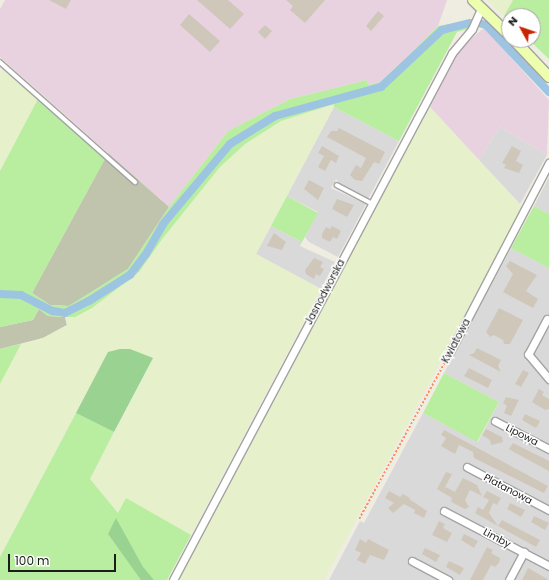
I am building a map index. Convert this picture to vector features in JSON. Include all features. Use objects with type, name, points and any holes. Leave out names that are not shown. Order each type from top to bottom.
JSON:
[{"type":"main road","points":[[473,0],[501,27]]},
{"type":"main road","points":[[522,48],[549,77]]},
{"type":"street","name":"Jasnodworska","points":[[173,580],[452,53],[472,29],[482,7]]},
{"type":"street","name":"Kwiatowa","points":[[449,354],[549,163]]},
{"type":"street","points":[[547,319],[528,354],[549,379]]},
{"type":"street","name":"Lipowa","points":[[495,421],[549,449]]},
{"type":"street","name":"Platanowa","points":[[467,467],[549,510]]},
{"type":"street","name":"Limby","points":[[444,511],[549,566]]},
{"type":"street","points":[[509,580],[524,552]]},
{"type":"street","points":[[412,561],[448,580]]},
{"type":"lane","points":[[0,62],[135,182]]},
{"type":"lane","points":[[337,186],[372,204]]},
{"type":"path","name":"Kwiatowa","points":[[360,518],[449,354]]},
{"type":"shaded area","points":[[5,0],[447,0],[438,26],[381,82],[368,85],[367,80],[290,99],[228,131],[169,207],[0,57],[0,9]]},
{"type":"shaded area","points":[[487,0],[513,0],[508,8],[501,8],[501,13]]},
{"type":"shaded area","points":[[484,28],[549,100],[547,155],[500,127],[479,160],[429,106],[461,47]]},
{"type":"shaded area","points":[[3,68],[38,99],[0,171],[0,74]]},
{"type":"shaded area","points":[[335,104],[256,254],[321,289],[191,535],[126,498],[119,513],[90,479],[153,359],[130,349],[120,349],[108,352],[0,557],[0,384],[21,344],[43,338],[67,325],[65,317],[75,317],[139,272],[163,238],[220,167],[245,144],[281,121]]},
{"type":"shaded area","points":[[429,106],[522,207],[426,389],[324,580],[176,580]]},
{"type":"shaded area","points":[[334,107],[399,141],[368,199],[340,184],[336,179],[331,188],[366,204],[338,257],[309,242],[305,237],[318,212],[287,196]]},
{"type":"shaded area","points":[[500,127],[547,155],[520,204],[479,160]]},
{"type":"shaded area","points":[[108,153],[169,207],[128,269],[69,306],[50,305],[32,293]]},
{"type":"shaded area","points":[[549,177],[549,214],[534,206]]},
{"type":"shaded area","points":[[271,226],[302,242],[300,246],[335,262],[321,289],[256,254]]},
{"type":"shaded area","points":[[511,248],[549,268],[549,580],[329,580],[360,521],[364,523],[423,413],[478,442],[499,402],[444,373]]},
{"type":"shaded area","points":[[39,309],[48,316],[65,317],[67,325],[43,338],[0,349],[0,327],[33,320]]},
{"type":"green space","points":[[513,0],[549,0],[549,59],[537,48],[541,48],[541,8],[508,8]]},
{"type":"green space","points":[[472,20],[468,29],[457,32],[399,141],[334,107],[334,104],[281,121],[245,144],[220,167],[163,238],[139,272],[92,308],[75,317],[48,316],[39,309],[33,320],[0,327],[0,171],[38,99],[105,159],[32,293],[50,305],[69,306],[128,269],[169,207],[228,131],[290,99],[367,80],[368,85],[381,82],[438,26]]},
{"type":"green space","points":[[287,196],[318,213],[302,242],[271,226]]},
{"type":"green space","points":[[534,206],[549,214],[549,268],[511,248]]},
{"type":"green space","points":[[21,344],[0,384],[0,349]]},
{"type":"green space","points":[[120,349],[130,349],[153,358],[114,432],[76,413],[108,352]]},
{"type":"green space","points":[[444,373],[499,402],[477,442],[423,413]]},
{"type":"green space","points":[[76,413],[114,432],[90,479],[118,513],[126,498],[191,535],[167,580],[154,580],[108,534],[142,580],[0,580],[0,557]]},
{"type":"green space","points":[[116,518],[143,567],[154,580],[141,580],[108,534]]},
{"type":"building","points":[[49,0],[71,0],[66,9]]},
{"type":"building","points":[[197,0],[228,0],[244,14],[230,29]]},
{"type":"building","points":[[286,0],[325,0],[305,23],[290,10],[293,6]]},
{"type":"building","points":[[378,11],[384,16],[371,31],[366,26]]},
{"type":"building","points":[[189,14],[220,41],[210,52],[180,25]]},
{"type":"building","points":[[265,25],[272,31],[265,39],[258,32]]},
{"type":"building","points":[[339,128],[385,152],[379,164],[374,162],[362,181],[355,180],[350,175],[356,165],[361,168],[366,158],[327,137],[331,131],[337,131]]},
{"type":"building","points":[[322,146],[339,156],[336,163],[331,160],[325,171],[318,167],[324,156],[318,153]]},
{"type":"building","points":[[512,146],[521,151],[516,161],[523,165],[519,173],[504,168],[506,165],[502,163]]},
{"type":"building","points":[[309,180],[324,188],[318,200],[304,189]]},
{"type":"building","points":[[337,199],[354,205],[347,217],[332,209]]},
{"type":"building","points":[[332,226],[341,231],[337,239],[333,237],[330,242],[322,238],[322,234],[326,227],[330,229]]},
{"type":"building","points":[[274,233],[286,242],[282,250],[267,246]]},
{"type":"building","points":[[314,258],[323,262],[320,267],[324,269],[320,276],[316,274],[314,279],[306,274],[305,270]]},
{"type":"building","points":[[510,261],[537,275],[526,291],[538,299],[533,308],[503,292],[513,274],[506,266]]},
{"type":"building","points":[[499,308],[523,320],[510,344],[504,344],[503,340],[494,335],[490,337],[486,332]]},
{"type":"building","points":[[477,348],[501,360],[498,366],[501,372],[469,355],[474,353]]},
{"type":"building","points":[[469,368],[492,380],[488,388],[464,376]]},
{"type":"building","points":[[523,370],[529,373],[521,387],[515,384]]},
{"type":"building","points":[[539,389],[544,392],[542,395],[549,399],[549,409],[545,410],[532,402]]},
{"type":"building","points":[[506,397],[519,400],[511,416],[504,413],[507,406],[503,403]]},
{"type":"building","points":[[525,414],[540,421],[536,428],[522,420]]},
{"type":"building","points":[[486,429],[502,437],[503,442],[491,445],[490,440],[482,435]]},
{"type":"building","points":[[444,430],[548,486],[544,493],[474,458],[473,452],[459,445],[455,454],[441,446],[446,438],[441,435]]},
{"type":"building","points":[[513,443],[549,461],[549,471],[509,449]]},
{"type":"building","points":[[446,472],[452,474],[443,491],[446,487],[455,492],[463,478],[477,485],[482,496],[470,490],[465,500],[469,507],[465,509],[453,503],[451,501],[452,498],[437,489]]},
{"type":"building","points":[[389,491],[400,497],[403,494],[427,511],[424,518],[414,513],[415,510],[404,504],[393,513],[388,508],[394,503],[385,498]]},
{"type":"building","points":[[487,491],[501,498],[497,505],[493,503],[489,513],[498,526],[475,513],[478,507],[483,510],[489,500],[483,497]]},
{"type":"building","points":[[510,503],[525,510],[521,517],[507,509]]},
{"type":"building","points":[[534,516],[549,523],[545,530],[531,522]]},
{"type":"building","points":[[502,520],[540,540],[536,547],[498,526]]},
{"type":"building","points":[[439,521],[445,524],[443,528],[452,533],[447,542],[432,535]]},
{"type":"building","points":[[464,534],[478,541],[474,548],[461,540]]},
{"type":"building","points":[[360,539],[366,543],[368,539],[389,550],[384,560],[370,555],[365,564],[357,560],[361,553],[355,550]]},
{"type":"building","points":[[487,547],[493,550],[491,553],[500,558],[499,563],[495,567],[491,565],[483,580],[470,580]]},
{"type":"building","points":[[425,548],[440,555],[436,562],[422,554]]},
{"type":"building","points":[[449,561],[464,568],[460,575],[446,567]]},
{"type":"building","points":[[528,568],[549,580],[522,580]]},
{"type":"waterway","points":[[0,294],[21,295],[53,311],[65,313],[89,301],[130,275],[146,254],[163,224],[230,144],[275,116],[381,87],[442,30],[470,23]]},
{"type":"waterway","points":[[479,23],[486,25],[549,92]]}]
